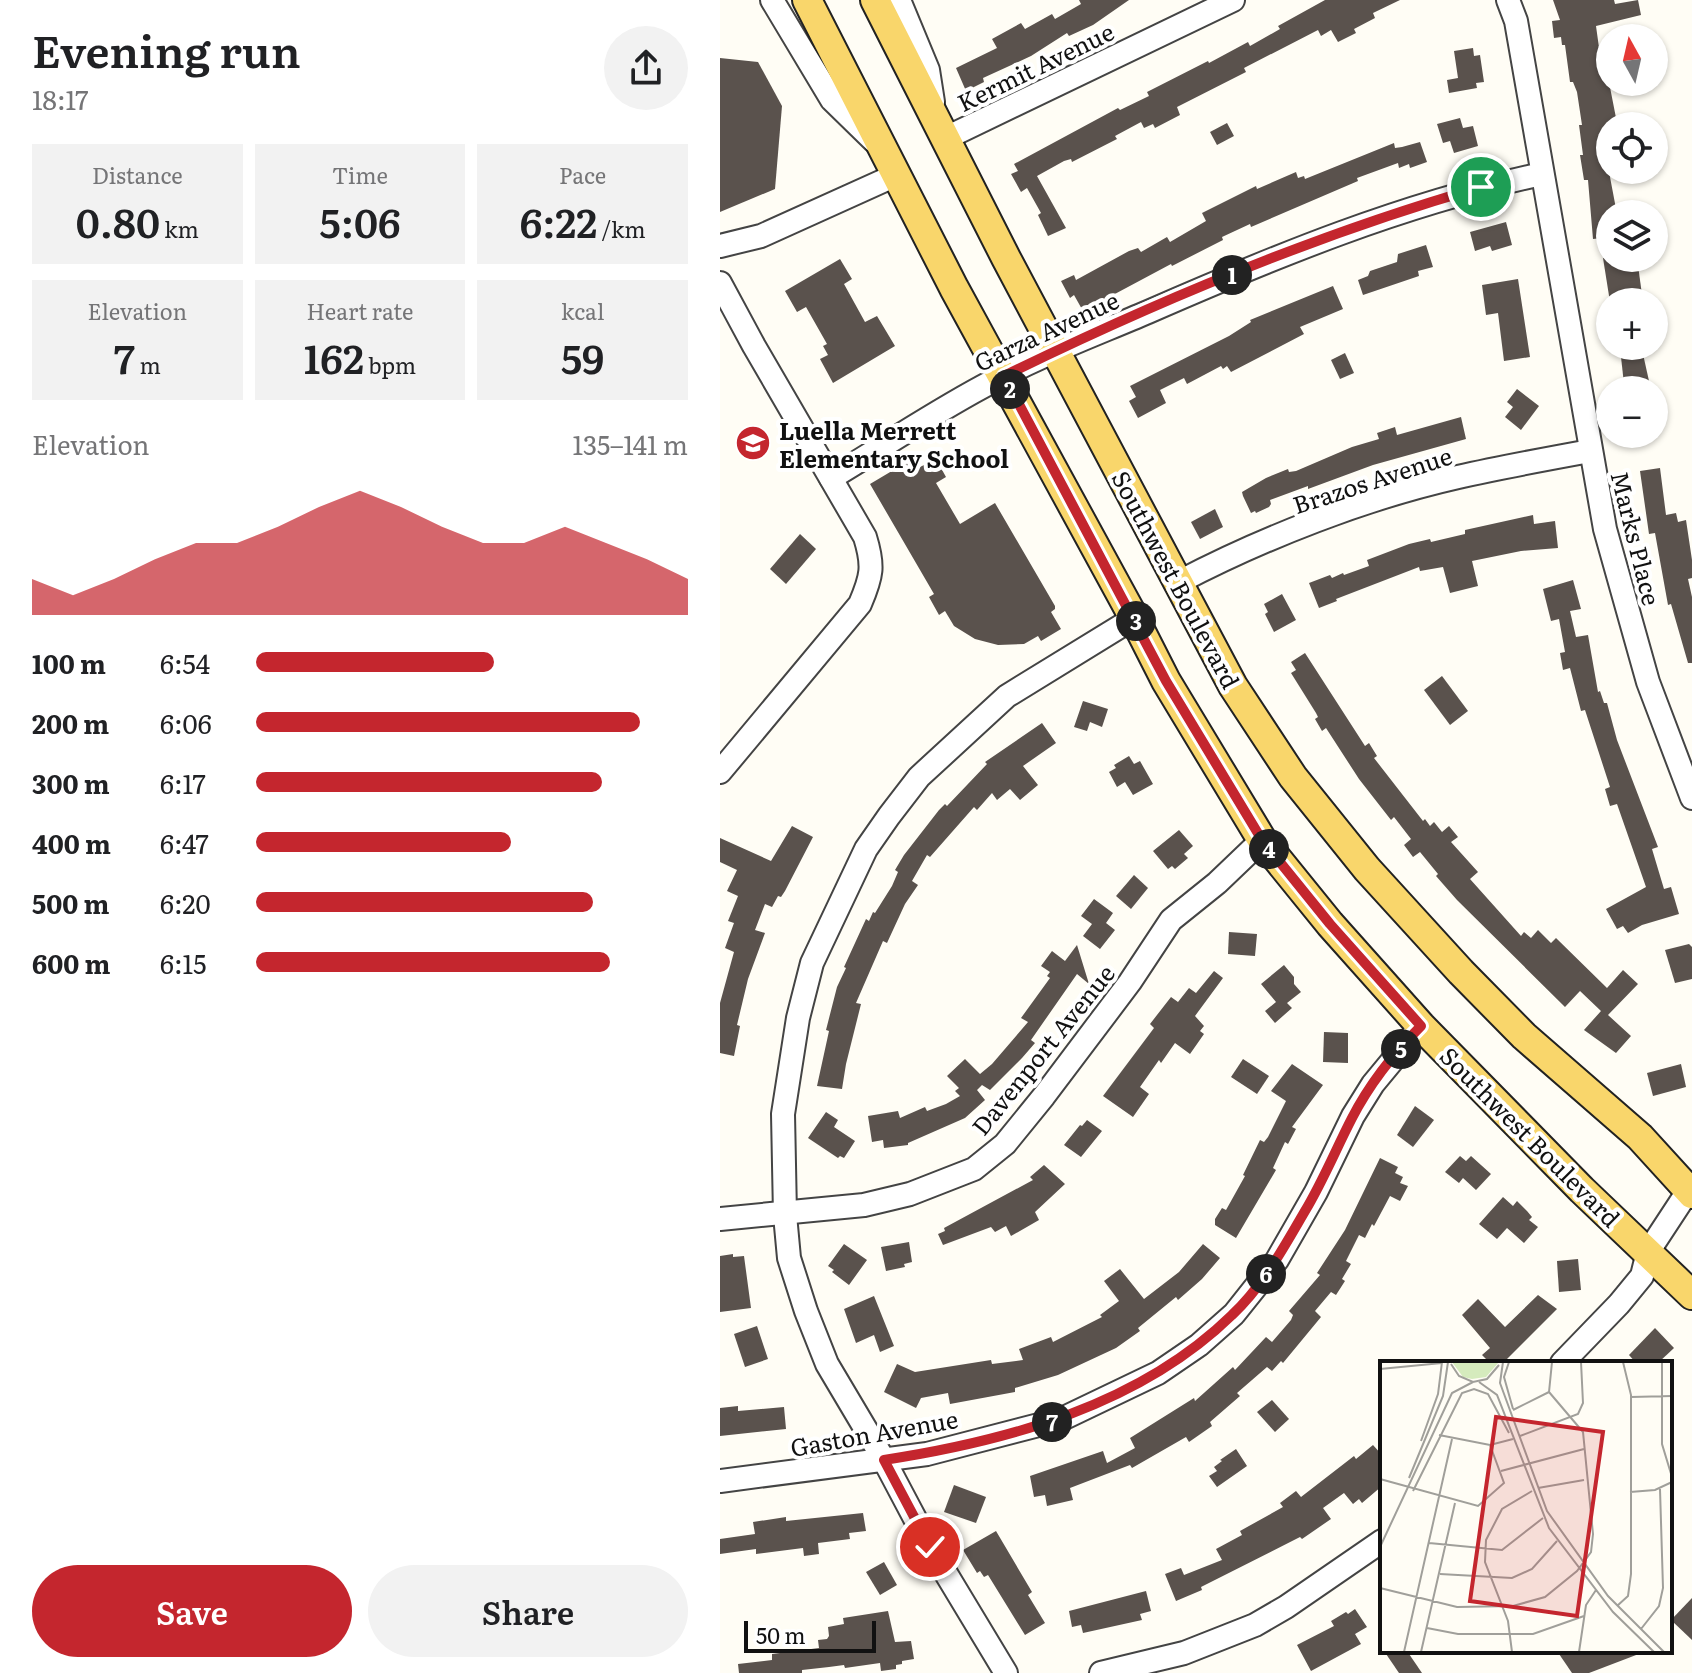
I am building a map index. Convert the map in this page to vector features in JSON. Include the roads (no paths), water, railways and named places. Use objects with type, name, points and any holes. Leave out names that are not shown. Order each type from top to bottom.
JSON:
[{"type":"main road","name":"Southwest Boulevard","points":[[807,0],[954,288],[1166,681],[1262,840],[1339,934],[1421,1026],[1582,1190],[1692,1295]]},
{"type":"main road","name":"Southwest Boulevard","points":[[875,0],[1006,258],[1233,686],[1293,777],[1415,923],[1524,1036],[1640,1137],[1691,1190]]},
{"type":"street","name":"Southwest Boulevard","points":[[772,0],[832,100],[890,163]]},
{"type":"street","name":"Southwest Boulevard","points":[[899,0],[928,70],[941,128]]},
{"type":"street","name":"Kermit Avenue","points":[[941,128],[1233,0]]},
{"type":"street","name":"Marks Place","points":[[1508,0],[1516,21],[1605,529],[1648,682],[1692,798]]},
{"type":"street","points":[[720,246],[761,236],[890,163]]},
{"type":"street","name":"Garza Avenue","points":[[831,478],[982,386],[1057,350],[1255,265],[1413,207],[1481,187],[1542,174]]},
{"type":"street","points":[[720,283],[865,537],[872,559],[871,579],[860,604],[720,772]]},
{"type":"street","name":"Brazos Avenue","points":[[1179,582],[1213,564],[1348,510],[1413,489],[1590,451]]},
{"type":"street","points":[[1006,1673],[930,1547],[884,1460],[827,1364],[816,1337],[789,1258],[783,1114],[798,1018],[812,963],[866,849],[919,777],[1007,696],[1134,618]]},
{"type":"street","name":"Davenport Avenue","points":[[720,1219],[864,1205],[910,1194],[974,1169],[1005,1144],[1044,1096],[1130,982],[1171,920],[1217,883],[1262,840]]},
{"type":"street","name":"Gaston Avenue","points":[[720,1481],[927,1454],[1062,1419],[1158,1373],[1199,1345],[1234,1314],[1277,1260],[1316,1192],[1353,1116],[1373,1084],[1421,1026]]},
{"type":"street","points":[[1564,1361],[1642,1276],[1648,1252],[1691,1190]]},
{"type":"street","points":[[1101,1673],[1184,1653],[1255,1625],[1380,1542]]},
{"type":"place","name":"Luella Merrett Elementary School","points":[[753,443]]}]
